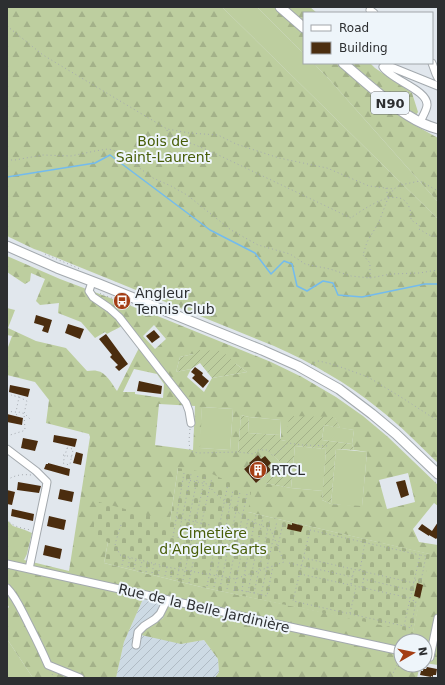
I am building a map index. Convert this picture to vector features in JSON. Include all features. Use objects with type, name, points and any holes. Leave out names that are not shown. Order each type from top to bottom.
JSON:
[{"type":"main road","points":[[280,7],[303,27]]},
{"type":"main road","name":"N90","points":[[344,64],[408,116],[438,129]]},
{"type":"main road","points":[[7,246],[57,268],[262,350],[308,371],[339,389],[396,434],[435,477]]},
{"type":"street","points":[[432,64],[438,78]]},
{"type":"street","points":[[420,122],[427,106],[427,102],[421,94],[392,76],[383,67],[386,65],[438,86]]},
{"type":"street","points":[[92,282],[89,291],[119,317],[186,403],[191,423]]},
{"type":"street","points":[[7,449],[38,473],[47,482],[30,569]]},
{"type":"street","name":"Rue de la Belle Jardinière","points":[[7,564],[393,649]]},
{"type":"street","points":[[7,588],[12,594],[37,639],[48,665],[80,678]]},
{"type":"street","points":[[136,645],[138,632],[160,614],[167,600]]},
{"type":"street","points":[[433,636],[438,618]]},
{"type":"path","points":[[7,26],[43,55],[167,129],[189,133],[218,135],[236,144],[279,158],[327,168],[369,186],[394,189]]},
{"type":"path","points":[[167,129],[168,134],[351,218],[366,207],[388,198],[398,198],[404,200],[409,206],[411,220],[419,224],[419,229],[429,235],[438,237]]},
{"type":"path","points":[[7,160],[16,160],[42,155],[71,156],[108,149],[114,150],[119,152],[153,178],[186,195],[231,230],[258,245],[290,254],[305,264],[330,269],[351,276],[370,278],[391,274],[419,273],[438,270]]},
{"type":"path","points":[[370,278],[370,263],[363,255],[367,242],[379,222],[388,198],[394,189],[400,185],[420,181],[438,191]]},
{"type":"path","points":[[386,188],[388,198]]},
{"type":"path","points":[[46,254],[81,269]]},
{"type":"path","points":[[100,293],[144,310]]},
{"type":"path","points":[[308,371],[311,365],[318,361],[368,376],[438,421]]},
{"type":"path","points":[[11,396],[19,397],[27,401],[25,414],[26,430]]},
{"type":"path","points":[[16,412],[19,397]]},
{"type":"path","points":[[7,411],[25,414],[30,419]]},
{"type":"path","points":[[16,415],[19,412]]},
{"type":"path","points":[[191,423],[189,441],[190,451],[198,453],[238,452],[254,454],[258,450],[268,450],[274,456],[288,443],[330,446]]},
{"type":"path","points":[[7,436],[28,430]]},
{"type":"path","points":[[67,448],[73,449],[72,457],[70,464],[63,464],[64,455],[67,448]]},
{"type":"path","points":[[64,455],[72,457]]},
{"type":"path","points":[[7,480],[14,476],[24,474],[35,475],[38,473]]},
{"type":"path","points":[[173,537],[184,473]]},
{"type":"path","points":[[178,538],[191,474]]},
{"type":"path","points":[[177,579],[198,475]]},
{"type":"path","points":[[183,580],[205,477]]},
{"type":"path","points":[[435,477],[438,484]]},
{"type":"path","points":[[189,583],[190,571],[212,478]]},
{"type":"path","points":[[121,525],[115,544],[120,555],[167,567],[235,579],[284,562],[271,530],[242,516],[216,494],[208,484],[183,479]]},
{"type":"path","points":[[207,586],[228,484]]},
{"type":"path","points":[[214,587],[234,490]]},
{"type":"path","points":[[220,588],[240,492]]},
{"type":"path","points":[[227,589],[247,494]]},
{"type":"path","points":[[242,591],[256,515]]},
{"type":"path","points":[[248,592],[263,517]]},
{"type":"path","points":[[176,518],[210,525]]},
{"type":"path","points":[[7,519],[15,526],[37,532]]},
{"type":"path","points":[[248,519],[234,590],[267,596],[273,565]]},
{"type":"path","points":[[254,594],[270,519]]},
{"type":"path","points":[[261,595],[277,521]]},
{"type":"path","points":[[278,546],[283,523]]},
{"type":"path","points":[[300,574],[416,601],[411,628],[293,601],[302,566],[303,558],[310,530],[426,556],[421,581],[365,572],[303,558]]},
{"type":"path","points":[[360,571],[365,542]]},
{"type":"path","points":[[404,626],[420,555]]},
{"type":"path","points":[[122,565],[124,556]]},
{"type":"path","points":[[128,567],[130,557]]},
{"type":"path","points":[[134,568],[136,559]]},
{"type":"path","points":[[140,570],[142,560]]},
{"type":"path","points":[[146,572],[148,562]]},
{"type":"path","points":[[289,563],[353,577]]},
{"type":"path","points":[[152,573],[154,564]]},
{"type":"path","points":[[158,575],[161,565]]},
{"type":"path","points":[[165,576],[167,567]]},
{"type":"path","points":[[171,578],[172,568]]},
{"type":"path","points":[[351,585],[354,569]]},
{"type":"path","points":[[361,587],[365,572]]},
{"type":"path","points":[[363,579],[412,590]]},
{"type":"path","points":[[350,614],[356,586]]},
{"type":"shaded area","points":[[143,599],[159,602],[166,607],[163,618],[143,631],[181,644],[204,640],[218,659],[219,672],[215,678],[116,678],[124,642]]},
{"type":"green space","name":"Bois de Saint-Laurent","points":[[7,7],[222,7],[438,219],[438,463],[409,435],[367,400],[342,382],[302,359],[274,346],[34,249],[7,236]]},
{"type":"green space","points":[[222,7],[257,7],[303,53],[303,64],[314,64],[328,78],[438,202],[438,219]]},
{"type":"green space","points":[[257,7],[310,7],[316,12],[303,12],[303,53]]},
{"type":"green space","points":[[314,64],[371,64],[412,93],[418,112],[411,123],[438,138],[438,202]]},
{"type":"green space","points":[[7,256],[60,279],[155,315],[271,362],[302,377],[336,397],[363,416],[388,437],[438,485],[438,506],[434,503],[413,529],[419,542],[438,545],[438,665],[433,664],[433,633],[393,633],[393,673],[418,673],[417,678],[215,678],[219,672],[218,659],[204,640],[181,644],[141,635],[143,631],[163,618],[166,607],[160,606],[159,602],[143,599],[124,642],[116,678],[33,678],[7,639],[7,609],[9,607],[7,604],[7,520],[13,526],[32,533],[24,560],[69,571],[90,437],[89,434],[46,423],[49,400],[35,382],[7,375],[7,350],[12,336],[7,335],[7,308],[15,310],[8,328],[36,341],[66,348],[87,371],[96,371],[103,374],[117,391],[140,346],[123,325],[107,334],[105,332],[95,338],[81,322],[58,313],[59,303],[40,305],[36,301],[45,279],[31,273],[30,281],[25,284],[7,272]],"holes":[[[154,325],[166,339],[155,349],[143,336]],[[193,354],[236,364],[247,372],[212,378],[204,392],[187,377],[191,369],[176,372],[180,357]],[[134,369],[157,374],[164,384],[163,398],[135,394],[135,392],[123,392]],[[159,404],[195,406],[193,450],[155,445]],[[202,407],[233,409],[230,450],[200,448]],[[241,415],[281,420],[281,440],[286,441],[335,418],[340,428],[354,430],[352,444],[354,450],[367,452],[362,506],[331,504],[322,500],[323,491],[291,488],[265,483],[278,471],[279,461],[268,450],[238,452]],[[258,455],[261,459],[263,458],[271,470],[256,483],[244,469],[250,464],[250,462]],[[178,468],[248,512],[429,554],[413,631],[201,587],[104,563],[108,542],[170,521]],[[408,473],[415,502],[387,509],[379,480]]]},
{"type":"green space","points":[[197,350],[222,351],[247,372],[212,378],[200,363],[191,369],[176,372],[180,357],[193,354]]},
{"type":"green space","points":[[202,407],[233,409],[230,450],[199,448]]},
{"type":"green space","points":[[241,415],[249,417],[248,433],[280,435],[281,440],[286,441],[289,416],[335,417],[340,428],[324,425],[322,440],[352,444],[354,450],[336,449],[331,504],[322,500],[326,449],[295,446],[291,488],[264,483],[278,471],[279,461],[267,450],[258,450],[254,454],[238,452]]},
{"type":"green space","points":[[249,417],[281,420],[280,435],[248,433]]},
{"type":"green space","points":[[324,425],[354,430],[352,444],[322,440]]},
{"type":"green space","points":[[295,446],[326,449],[323,491],[291,488]]},
{"type":"green space","points":[[336,449],[367,452],[362,507],[331,504]]},
{"type":"green space","name":"Cimetière d'Angleur-Sarts","points":[[178,468],[210,473],[251,492],[248,512],[430,554],[413,632],[201,587],[104,563],[108,542],[91,537],[99,502],[170,521]]},
{"type":"green space","points":[[7,639],[33,678],[7,678]]},
{"type":"building","points":[[36,315],[52,320],[48,333],[42,331],[44,326],[34,323]]},
{"type":"building","points":[[68,324],[84,329],[80,339],[65,333]]},
{"type":"building","points":[[154,330],[160,337],[152,343],[146,336]]},
{"type":"building","points":[[106,334],[128,364],[119,371],[115,367],[118,365],[110,357],[112,355],[99,339]]},
{"type":"building","points":[[195,367],[203,373],[202,375],[209,381],[203,388],[192,378],[195,375],[191,372]]},
{"type":"building","points":[[139,381],[162,386],[161,394],[137,391]]},
{"type":"building","points":[[10,385],[30,389],[28,397],[9,392]]},
{"type":"building","points":[[7,414],[23,418],[22,425],[7,422]]},
{"type":"building","points":[[54,435],[77,439],[75,447],[53,442]]},
{"type":"building","points":[[23,438],[38,441],[35,451],[21,448]]},
{"type":"building","points":[[76,452],[83,454],[81,465],[73,463]]},
{"type":"building","name":"RTCL","points":[[258,455],[261,459],[265,456],[271,463],[268,466],[271,470],[256,483],[244,469]]},
{"type":"building","points":[[48,463],[70,469],[69,476],[44,469]]},
{"type":"building","points":[[405,480],[409,495],[401,498],[396,482]]},
{"type":"building","points":[[18,482],[41,486],[39,493],[17,490]]},
{"type":"building","points":[[60,489],[74,492],[72,502],[58,499]]},
{"type":"building","points":[[7,490],[15,492],[12,505],[7,504]]},
{"type":"building","points":[[12,509],[34,514],[33,521],[11,516]]},
{"type":"building","points":[[49,516],[66,520],[64,530],[47,526]]},
{"type":"building","points":[[438,522],[438,537],[436,539],[418,529],[422,524],[432,531]]},
{"type":"building","points":[[292,523],[303,526],[301,532],[287,529],[288,524],[292,525]]},
{"type":"building","points":[[45,545],[62,549],[60,559],[43,555]]},
{"type":"building","points":[[417,583],[423,585],[420,598],[414,596]]},
{"type":"building","points":[[433,668],[437,669],[436,675],[433,675],[433,677],[420,675],[420,673],[433,673]]},
{"type":"waterway","points":[[7,177],[95,163],[110,155],[210,230],[255,253],[271,274],[284,261],[292,264],[297,286],[307,291],[323,281],[333,283],[338,295],[362,297],[425,284],[438,284]]},
{"type":"place","name":"Angleur Tennis Club","points":[[122,301]]},
{"type":"place","name":"RTCL","points":[[258,470]]}]
